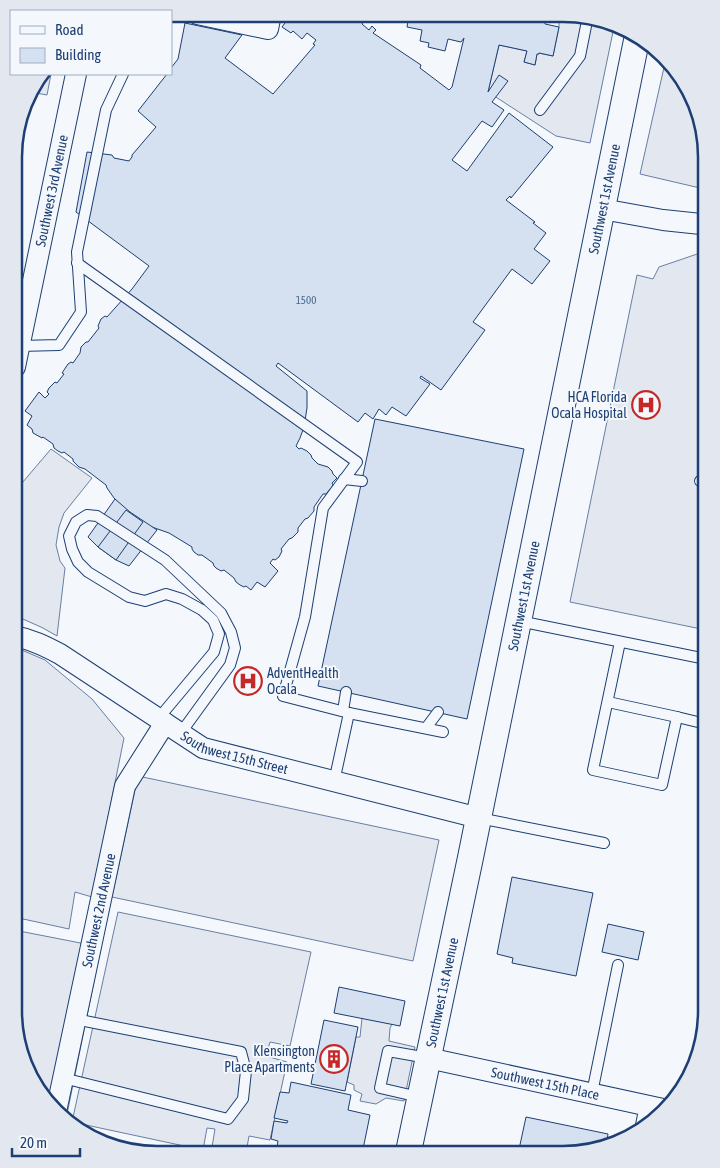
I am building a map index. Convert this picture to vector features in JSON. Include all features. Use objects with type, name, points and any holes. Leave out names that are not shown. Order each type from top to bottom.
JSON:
[{"type":"street","name":"Southwest 1st Avenue","points":[[410,1146],[479,818],[636,44]]},
{"type":"street","name":"Southwest 3rd Avenue","points":[[22,323],[76,75]]},
{"type":"street","points":[[602,209],[663,220],[698,224]]},
{"type":"street","name":"Southwest 15th Street","points":[[22,637],[44,645],[203,748],[479,818]]},
{"type":"street","name":"Southwest 2nd Avenue","points":[[58,1102],[125,786],[167,725]]},
{"type":"street","name":"Southwest 15th Place","points":[[428,1058],[654,1107]]},
{"type":"lane","points":[[540,110],[580,56],[586,25]]},
{"type":"lane","points":[[22,346],[59,345],[80,312],[76,252],[106,110],[123,75]]},
{"type":"lane","points":[[78,263],[357,462],[323,508],[305,617],[283,696],[346,712],[443,732]]},
{"type":"lane","points":[[344,479],[362,481]]},
{"type":"lane","points":[[88,515],[97,516],[165,560],[221,613],[231,632],[235,648],[230,666],[167,725],[214,652],[219,634],[213,620],[202,610],[182,599],[166,594],[145,601],[129,597],[88,572],[78,562],[69,536],[76,522],[88,515]]},
{"type":"lane","points":[[519,621],[697,657]]},
{"type":"lane","points":[[620,642],[594,770],[662,786],[677,717]]},
{"type":"lane","points":[[334,782],[346,712],[346,692]]},
{"type":"lane","points":[[608,702],[697,722]]},
{"type":"lane","points":[[426,728],[438,712]]},
{"type":"lane","points":[[479,818],[604,843]]},
{"type":"lane","points":[[592,1093],[618,965]]},
{"type":"lane","points":[[63,1078],[228,1119],[243,1099],[246,1071],[240,1052],[75,1019]]},
{"type":"lane","points":[[420,1096],[380,1088],[388,1051],[428,1058]]},
{"type":"shaded area","points":[[559,22],[562,22],[597,27],[613,33],[590,143],[556,136],[488,92],[499,45],[527,51],[524,62],[535,65],[537,54],[539,53],[553,56]]},
{"type":"shaded area","points":[[664,68],[670,75],[687,106],[695,131],[698,158],[698,188],[640,174]]},
{"type":"shaded area","points":[[51,75],[47,95],[39,94]]},
{"type":"shaded area","points":[[698,254],[697,628],[570,602],[637,275],[653,279],[659,267]]},
{"type":"shaded area","points":[[51,449],[92,478],[64,513],[59,527],[56,545],[60,561],[65,568],[57,636],[22,619],[22,483]]},
{"type":"shaded area","points":[[22,650],[45,660],[92,699],[124,738],[92,897],[75,892],[69,929],[22,919]]},
{"type":"shaded area","points":[[138,776],[439,840],[413,961],[112,897]]},
{"type":"shaded area","points":[[118,912],[311,952],[290,1046],[270,1042],[266,1056],[287,1062],[270,1140],[249,1136],[247,1146],[212,1146],[215,1129],[207,1128],[204,1146],[184,1146],[87,1125],[73,1116]]},
{"type":"shaded area","points":[[22,932],[101,947],[68,1111],[50,1093],[33,1062],[27,1045],[22,1010]]},
{"type":"shaded area","points":[[362,1018],[392,1024],[389,1041],[415,1047],[404,1101],[386,1098],[376,1104],[360,1101],[362,1094],[354,1090],[354,1085],[347,1082],[356,1037],[360,1037]]},
{"type":"building","points":[[286,22],[363,22],[362,24],[369,30],[372,26],[376,30],[373,33],[421,65],[420,68],[449,90],[452,87],[464,38],[461,42],[448,39],[445,51],[428,47],[429,43],[420,41],[422,30],[407,27],[408,22],[545,22],[545,24],[559,27],[553,56],[537,54],[535,65],[524,62],[527,51],[499,45],[488,92],[499,75],[508,81],[492,102],[504,110],[492,127],[482,121],[452,160],[467,171],[509,113],[553,147],[511,198],[510,196],[506,200],[546,233],[534,249],[550,261],[532,284],[512,269],[473,322],[485,330],[441,390],[421,376],[420,378],[430,384],[406,416],[392,407],[386,415],[379,409],[373,419],[365,413],[358,422],[278,363],[276,366],[307,391],[304,427],[296,446],[307,451],[318,464],[328,467],[337,478],[326,494],[323,494],[314,507],[314,511],[298,528],[298,532],[281,549],[279,557],[275,560],[273,559],[270,563],[278,571],[265,587],[257,582],[251,590],[246,586],[240,585],[224,570],[221,571],[216,568],[213,563],[202,555],[198,555],[192,547],[169,533],[149,526],[128,512],[114,498],[106,485],[85,469],[79,467],[64,452],[62,453],[54,448],[53,444],[33,433],[32,429],[27,425],[32,416],[25,411],[39,392],[45,398],[49,394],[47,392],[49,388],[55,382],[57,383],[64,374],[62,373],[68,364],[73,363],[80,353],[81,347],[88,342],[99,328],[101,319],[105,316],[107,317],[149,266],[76,212],[87,152],[112,155],[114,158],[129,161],[156,127],[138,111],[166,75],[172,75],[172,67],[178,59],[185,23],[242,35],[225,58],[273,94],[315,45],[313,44],[316,40],[307,33],[302,39],[293,31],[291,33],[282,27]]},
{"type":"building","points":[[375,419],[524,449],[467,719],[318,686]]},
{"type":"building","points":[[115,499],[130,512],[157,530],[129,566],[116,560],[88,537]]},
{"type":"building","points":[[126,510],[143,522],[116,560],[98,547]]},
{"type":"building","points":[[512,877],[593,893],[576,976],[512,963],[513,958],[497,954]]},
{"type":"building","points":[[608,924],[644,932],[638,960],[602,952]]},
{"type":"building","points":[[339,987],[405,1001],[400,1026],[334,1013]]},
{"type":"building","name":"KIensington Place Apartments","points":[[324,1020],[358,1027],[345,1091],[311,1084]]},
{"type":"building","points":[[291,1082],[351,1095],[348,1110],[370,1115],[364,1146],[277,1146],[278,1141],[271,1139],[274,1121],[287,1123],[288,1121],[274,1118],[280,1092],[289,1093]]},
{"type":"building","points":[[526,1117],[608,1134],[607,1137],[589,1143],[562,1146],[520,1146]]},
{"type":"place","name":"HCA Florida Ocala Hospital","points":[[646,405]]},
{"type":"place","name":"AdventHealth Ocala","points":[[248,681]]},
{"type":"place","name":"KIensington Place Apartments","points":[[334,1059]]}]
